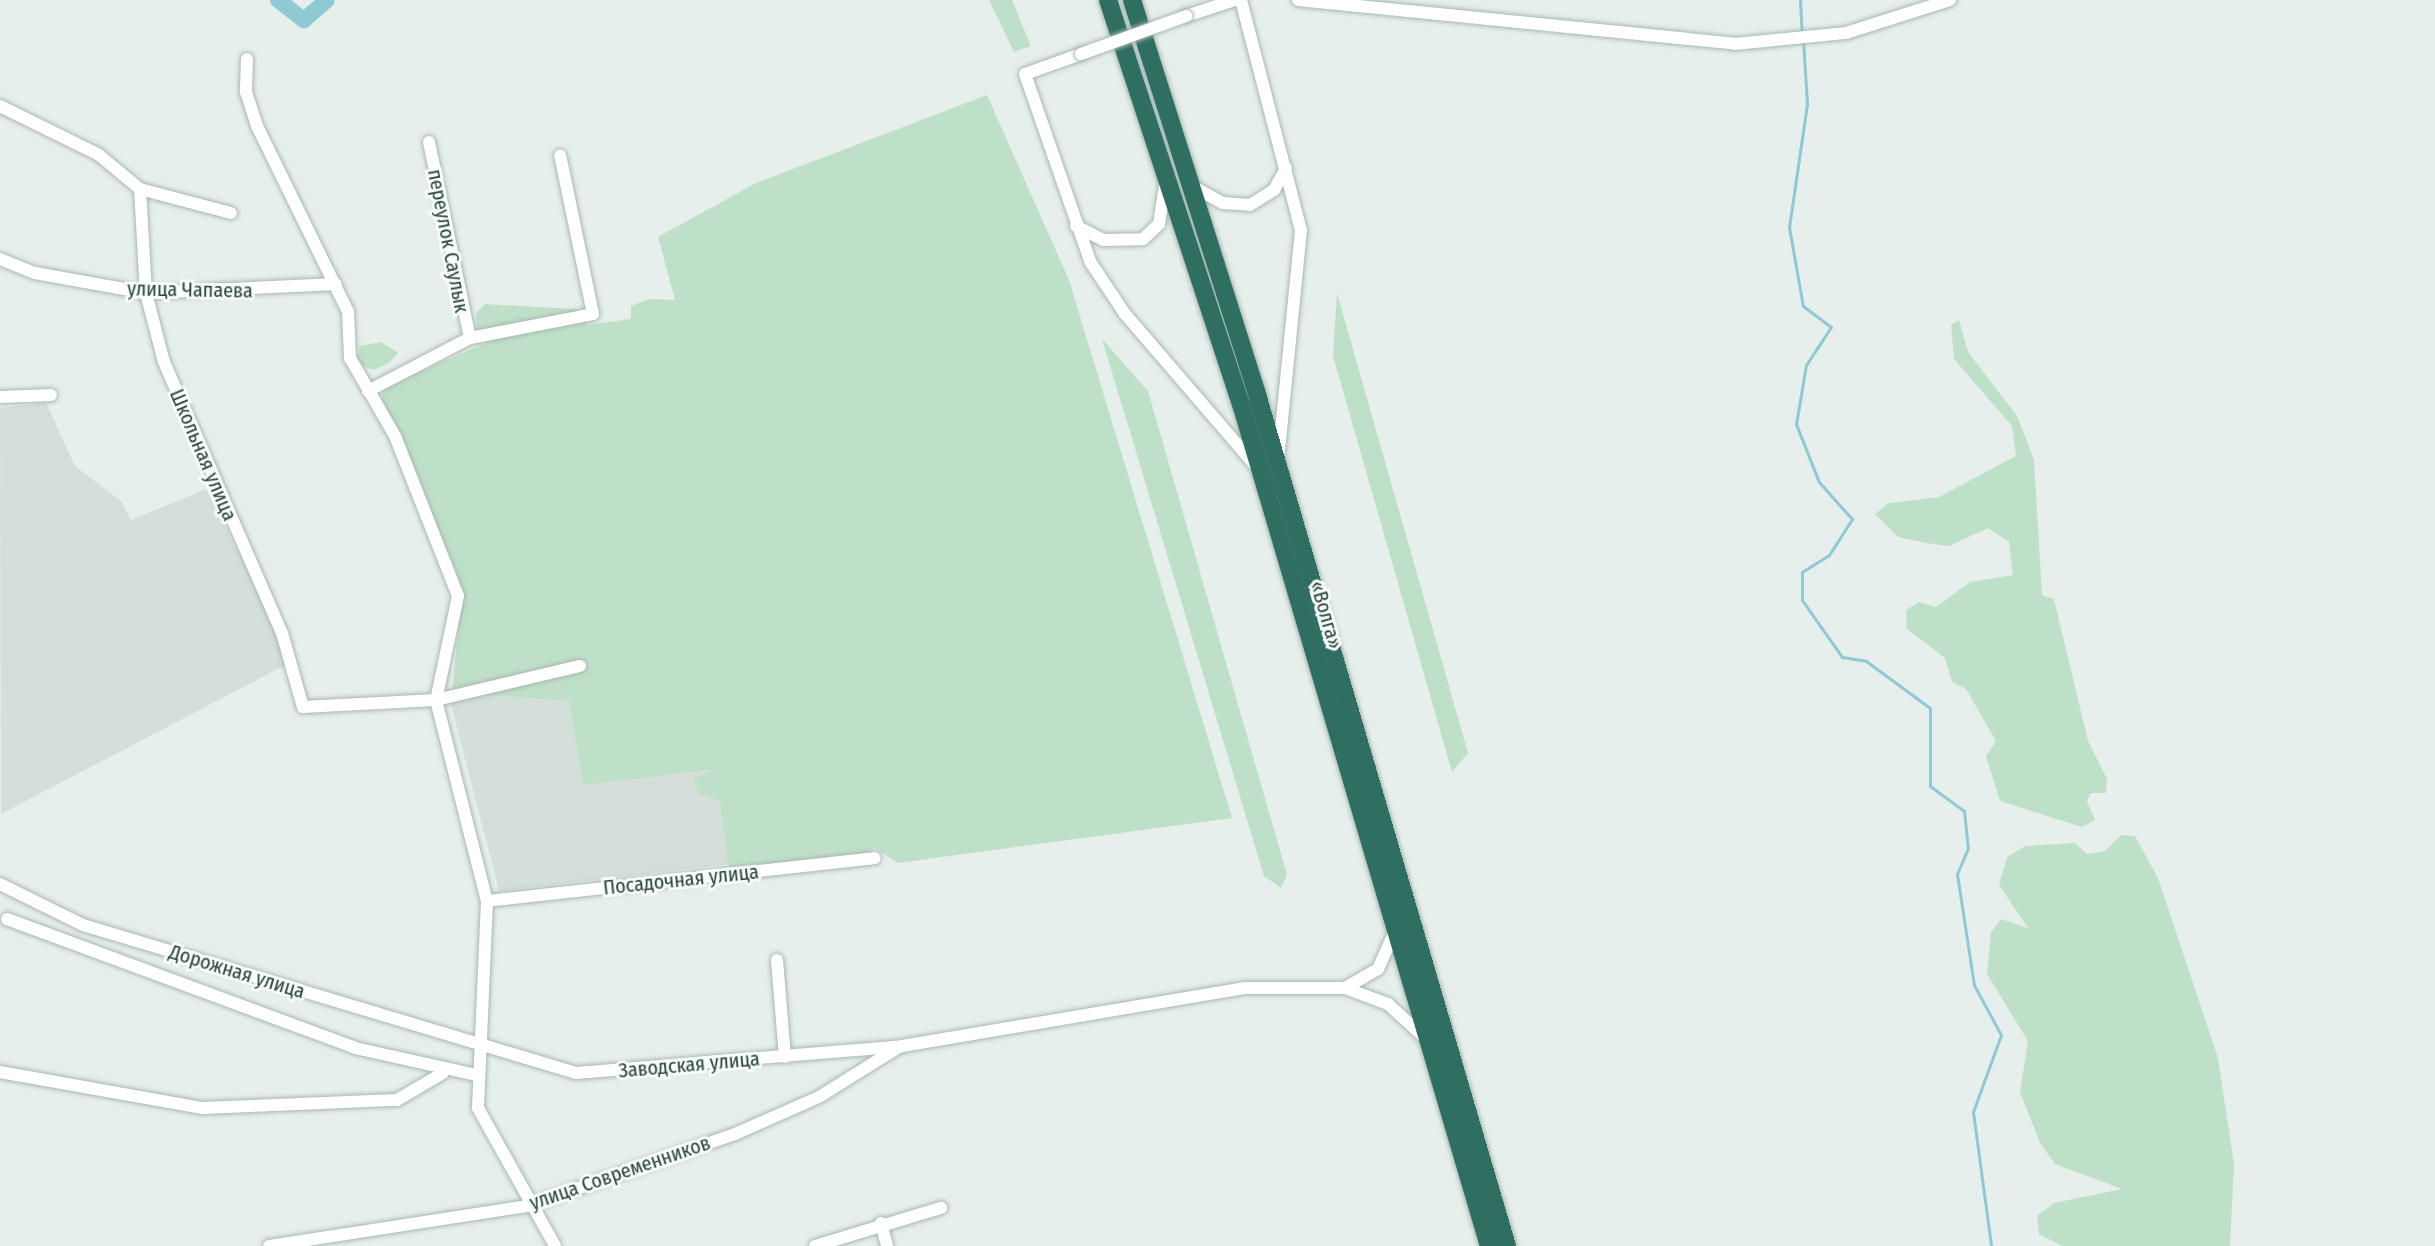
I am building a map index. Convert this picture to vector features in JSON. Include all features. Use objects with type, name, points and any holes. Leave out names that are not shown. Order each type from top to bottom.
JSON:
[{"type":"highway","name":"«Волга»","points":[[1108,0],[1166,177],[1270,470],[1507,1246]]},
{"type":"highway","name":"«Волга»","points":[[1132,0],[1192,186],[1395,931],[1489,1246]]},
{"type":"street","points":[[1238,0],[1301,230],[1270,470],[1125,314],[1076,226],[1025,74],[1238,0]]},
{"type":"street","points":[[1298,0],[1735,44],[1846,33],[1950,0]]},
{"type":"street","points":[[247,59],[246,92],[258,128],[301,226],[336,284],[348,312],[350,358],[395,436],[458,596],[436,700],[487,901],[477,1075],[478,1108],[527,1206],[555,1246]]},
{"type":"street","points":[[0,106],[120,167],[140,189],[231,213]]},
{"type":"street","name":"переулок Саулык","points":[[429,142],[470,338]]},
{"type":"street","points":[[368,391],[470,338],[593,314],[560,155]]},
{"type":"street","points":[[1192,186],[1223,203],[1250,205],[1274,190],[1286,168]]},
{"type":"street","points":[[1076,226],[1104,240],[1143,239],[1165,210],[1166,177]]},
{"type":"street","name":"Школьная улица","points":[[140,189],[146,293],[164,362],[282,633],[307,710],[436,700]]},
{"type":"street","name":"улица Чапаева","points":[[0,259],[35,273],[146,293],[336,284]]},
{"type":"street","points":[[0,397],[51,395]]},
{"type":"street","points":[[436,700],[580,666]]},
{"type":"street","name":"Посадочная улица","points":[[487,901],[875,858]]},
{"type":"street","name":"Дорожная улица","points":[[0,884],[52,915],[479,1049]]},
{"type":"street","points":[[7,919],[234,1006],[443,1073],[477,1075]]},
{"type":"street","points":[[1345,988],[1378,969],[1395,931]]},
{"type":"street","points":[[777,960],[785,1057]]},
{"type":"street","name":"Заводская улица","points":[[479,1049],[576,1073],[902,1046],[1244,988],[1345,988]]},
{"type":"street","points":[[1345,988],[1388,1004],[1426,1040]]},
{"type":"street","name":"улица Современников","points":[[269,1246],[527,1206],[735,1134],[819,1097],[902,1046]]},
{"type":"street","points":[[0,1072],[203,1108],[397,1100],[443,1073]]},
{"type":"street","points":[[815,1246],[881,1223],[941,1208]]},
{"type":"street","points":[[881,1223],[887,1246]]},
{"type":"shaded area","points":[[46,403],[75,466],[121,501],[131,520],[206,489],[293,661],[1,814],[0,408]]},
{"type":"shaded area","points":[[667,605],[732,792],[738,863],[499,891],[450,701]]},
{"type":"green space","points":[[989,0],[1012,0],[1031,46],[1014,52]]},
{"type":"green space","points":[[987,95],[1069,280],[1232,818],[898,863],[874,848],[864,855],[729,868],[720,801],[698,793],[693,779],[715,769],[583,785],[569,701],[452,692],[462,592],[382,402],[383,388],[506,334],[553,328],[477,331],[476,313],[485,304],[575,309],[588,316],[586,325],[631,319],[631,306],[649,299],[675,300],[658,237],[756,183]]},
{"type":"green space","points":[[1337,293],[1468,753],[1452,772],[1333,356]]},
{"type":"green space","points":[[1959,320],[1968,352],[2017,416],[2034,460],[2042,595],[2054,599],[2088,741],[2107,779],[2106,793],[2091,793],[2087,801],[2095,820],[2082,827],[2000,801],[1986,756],[1996,741],[1966,689],[1952,682],[1945,658],[1907,629],[1906,610],[1919,602],[1936,607],[1970,582],[2013,575],[2009,542],[1988,528],[1949,546],[1926,543],[1898,537],[1875,514],[1889,503],[1939,497],[2016,456],[2012,426],[1954,359],[1951,325]]},
{"type":"green space","points":[[1102,339],[1148,391],[1287,875],[1281,888],[1264,876]]},
{"type":"green space","points":[[381,342],[398,353],[389,363],[374,370],[356,364],[360,346]]},
{"type":"green space","points":[[2121,835],[2135,836],[2158,878],[2218,1058],[2234,1164],[2230,1246],[2062,1246],[2039,1234],[2037,1216],[2054,1203],[2122,1189],[2055,1164],[2040,1143],[2020,1092],[2028,1041],[1987,974],[1991,932],[2001,919],[2028,928],[1999,885],[2007,857],[2025,846],[2075,843],[2087,854],[2105,851]]},
{"type":"waterway","points":[[278,0],[304,20],[327,0]]},
{"type":"waterway","points":[[1800,0],[1802,33]]},
{"type":"waterway","points":[[1803,40],[1807,104],[1789,227],[1803,306],[1831,327],[1806,365],[1796,424],[1819,482],[1852,519],[1829,555],[1802,572],[1802,600],[1842,657],[1866,661],[1930,708],[1930,786],[1964,811],[1968,848],[1957,874],[1974,985],[2001,1035],[1973,1112],[1991,1246]]}]
